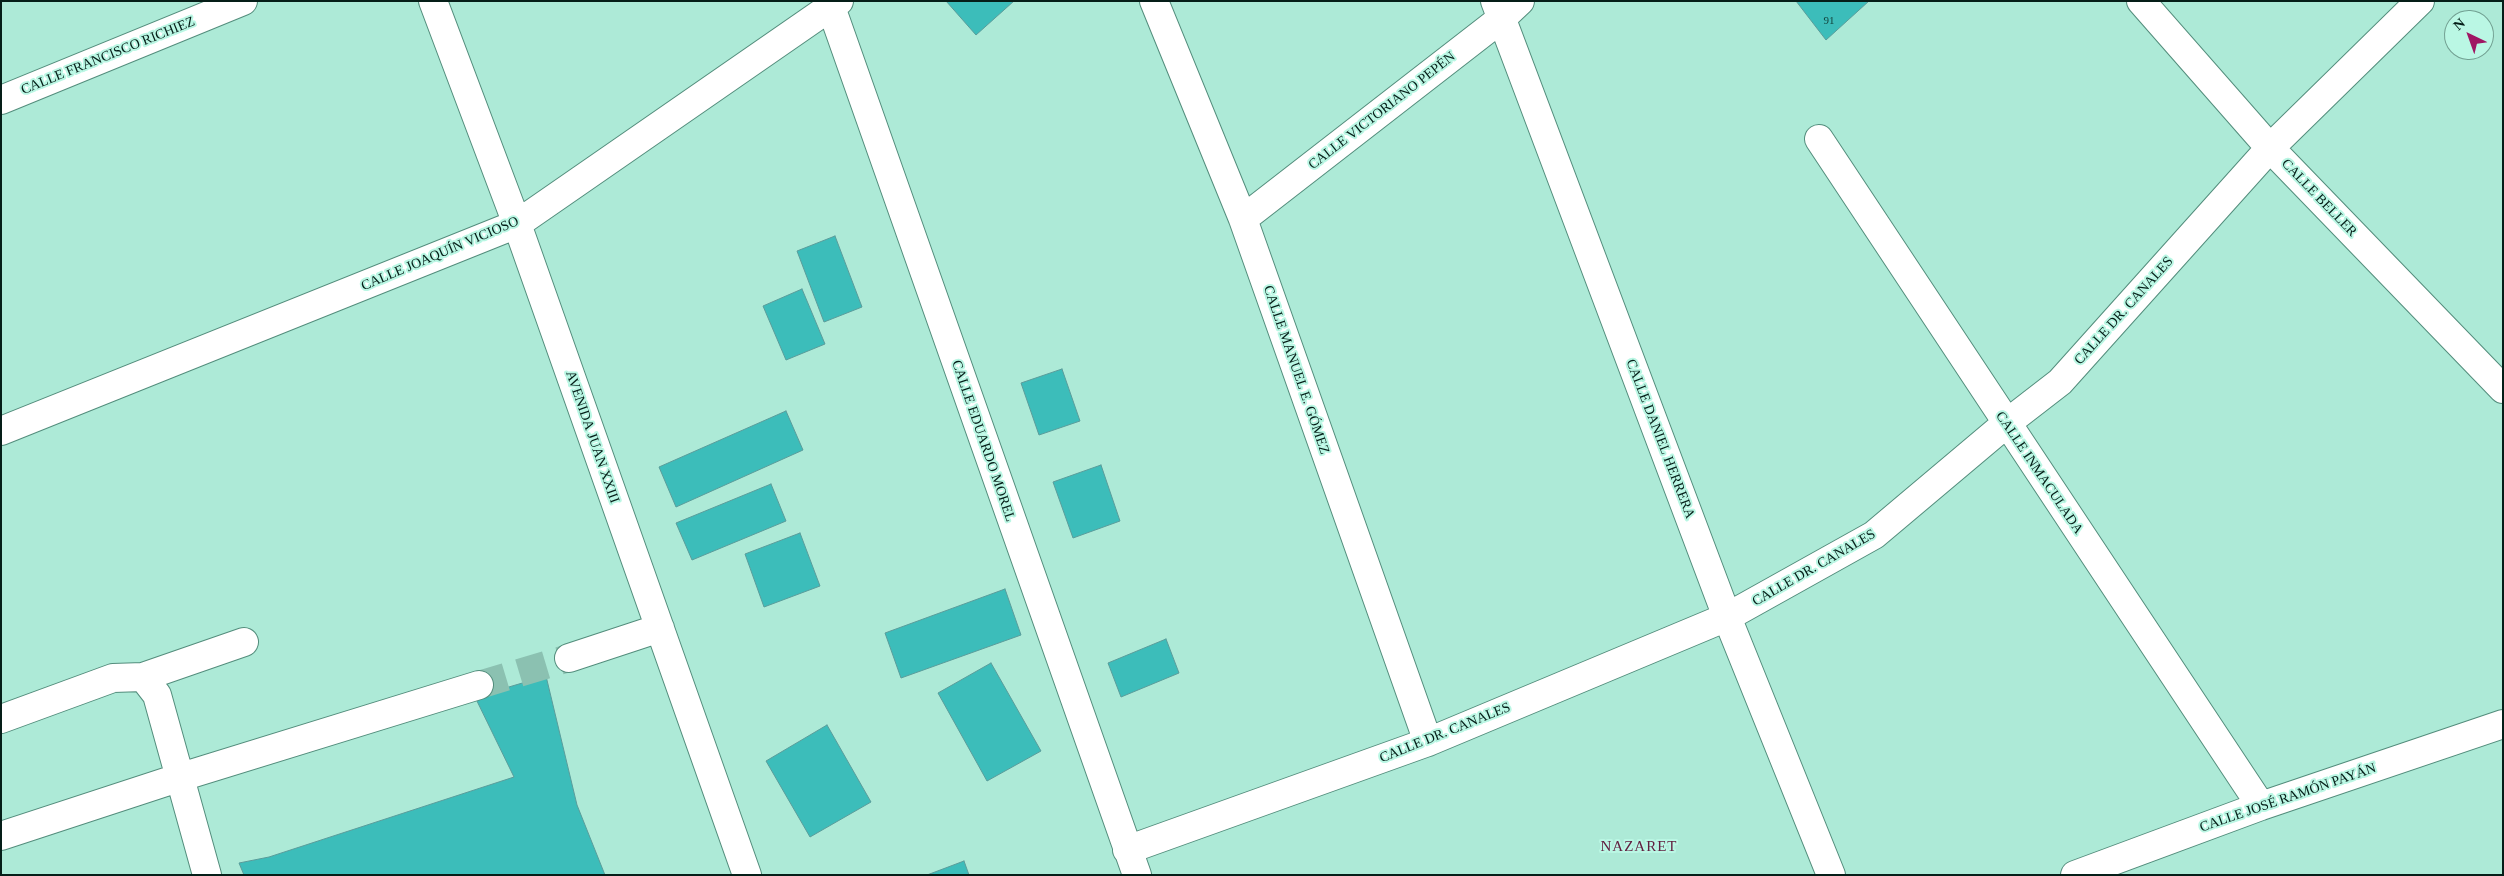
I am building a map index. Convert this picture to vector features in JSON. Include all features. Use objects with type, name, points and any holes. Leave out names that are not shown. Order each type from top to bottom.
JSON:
[{"type":"street","name":"CALLE FRANCISCO RICHIEZ","points":[[1,100],[243,1]]},
{"type":"street","name":"AVENIDA JUAN XXIII","points":[[433,1],[517,224],[747,875]]},
{"type":"street","name":"CALLE MANUEL E. GÓMEZ","points":[[1154,1],[1243,219],[1428,742]]},
{"type":"street","name":"CALLE BELLER","points":[[2141,1],[2270,148],[2503,389]]},
{"type":"street","name":"CALLE DR. CANALES","points":[[1132,862],[1428,742],[1727,617],[1874,535],[2007,423],[2060,382],[2270,148],[2420,1]]},
{"type":"street","name":"CALLE JOAQUÍN VICIOSO","points":[[1,431],[517,224],[835,4]]},
{"type":"street","name":"CALLE EDUARDO MOREL","points":[[835,4],[1132,862]]},
{"type":"street","name":"CALLE VICTORIANO PEPÉN","points":[[1243,219],[1506,7]]},
{"type":"street","name":"CALLE DANIEL HERRERA","points":[[1506,7],[1727,617],[1831,875]]},
{"type":"street","name":"CALLE INMACULADA","points":[[1819,139],[2260,806]]},
{"type":"street","points":[[569,658],[660,628]]},
{"type":"street","points":[[1,719],[113,678],[143,677],[244,642]]},
{"type":"street","points":[[143,677],[157,695],[207,875]]},
{"type":"street","points":[[1,836],[181,777],[479,685]]},
{"type":"street","name":"CALLE JOSÉ RAMÓN PAYÁN","points":[[2075,875],[2260,806],[2503,724]]},
{"type":"building","points":[[946,1],[1014,1],[976,35]]},
{"type":"building","points":[[1796,1],[1869,1],[1826,40]]},
{"type":"building","points":[[835,236],[862,307],[824,322],[797,251]]},
{"type":"building","points":[[802,289],[825,344],[786,360],[763,306]]},
{"type":"building","points":[[1062,369],[1080,421],[1039,435],[1021,383]]},
{"type":"building","points":[[786,411],[803,450],[676,507],[659,467]]},
{"type":"building","points":[[1101,465],[1120,521],[1073,538],[1053,482]]},
{"type":"building","points":[[771,484],[786,521],[692,560],[676,523]]},
{"type":"building","points":[[800,533],[820,586],[764,607],[745,554]]},
{"type":"building","points":[[1005,589],[1021,635],[901,678],[885,633]]},
{"type":"building","points":[[1166,639],[1179,673],[1121,697],[1108,663]]},
{"type":"building","points":[[991,663],[1041,751],[987,781],[938,693]]},
{"type":"building","points":[[546,676],[577,805],[605,875],[244,875],[239,863],[269,857],[514,777],[475,697]]},
{"type":"building","points":[[827,725],[871,802],[810,837],[766,761]]},
{"type":"building","points":[[964,861],[969,875],[927,875]]},
{"type":"tunnel","points":[[479,685],[569,658]]},
{"type":"district","name":"NAZARET","points":[[1639,847]]}]
